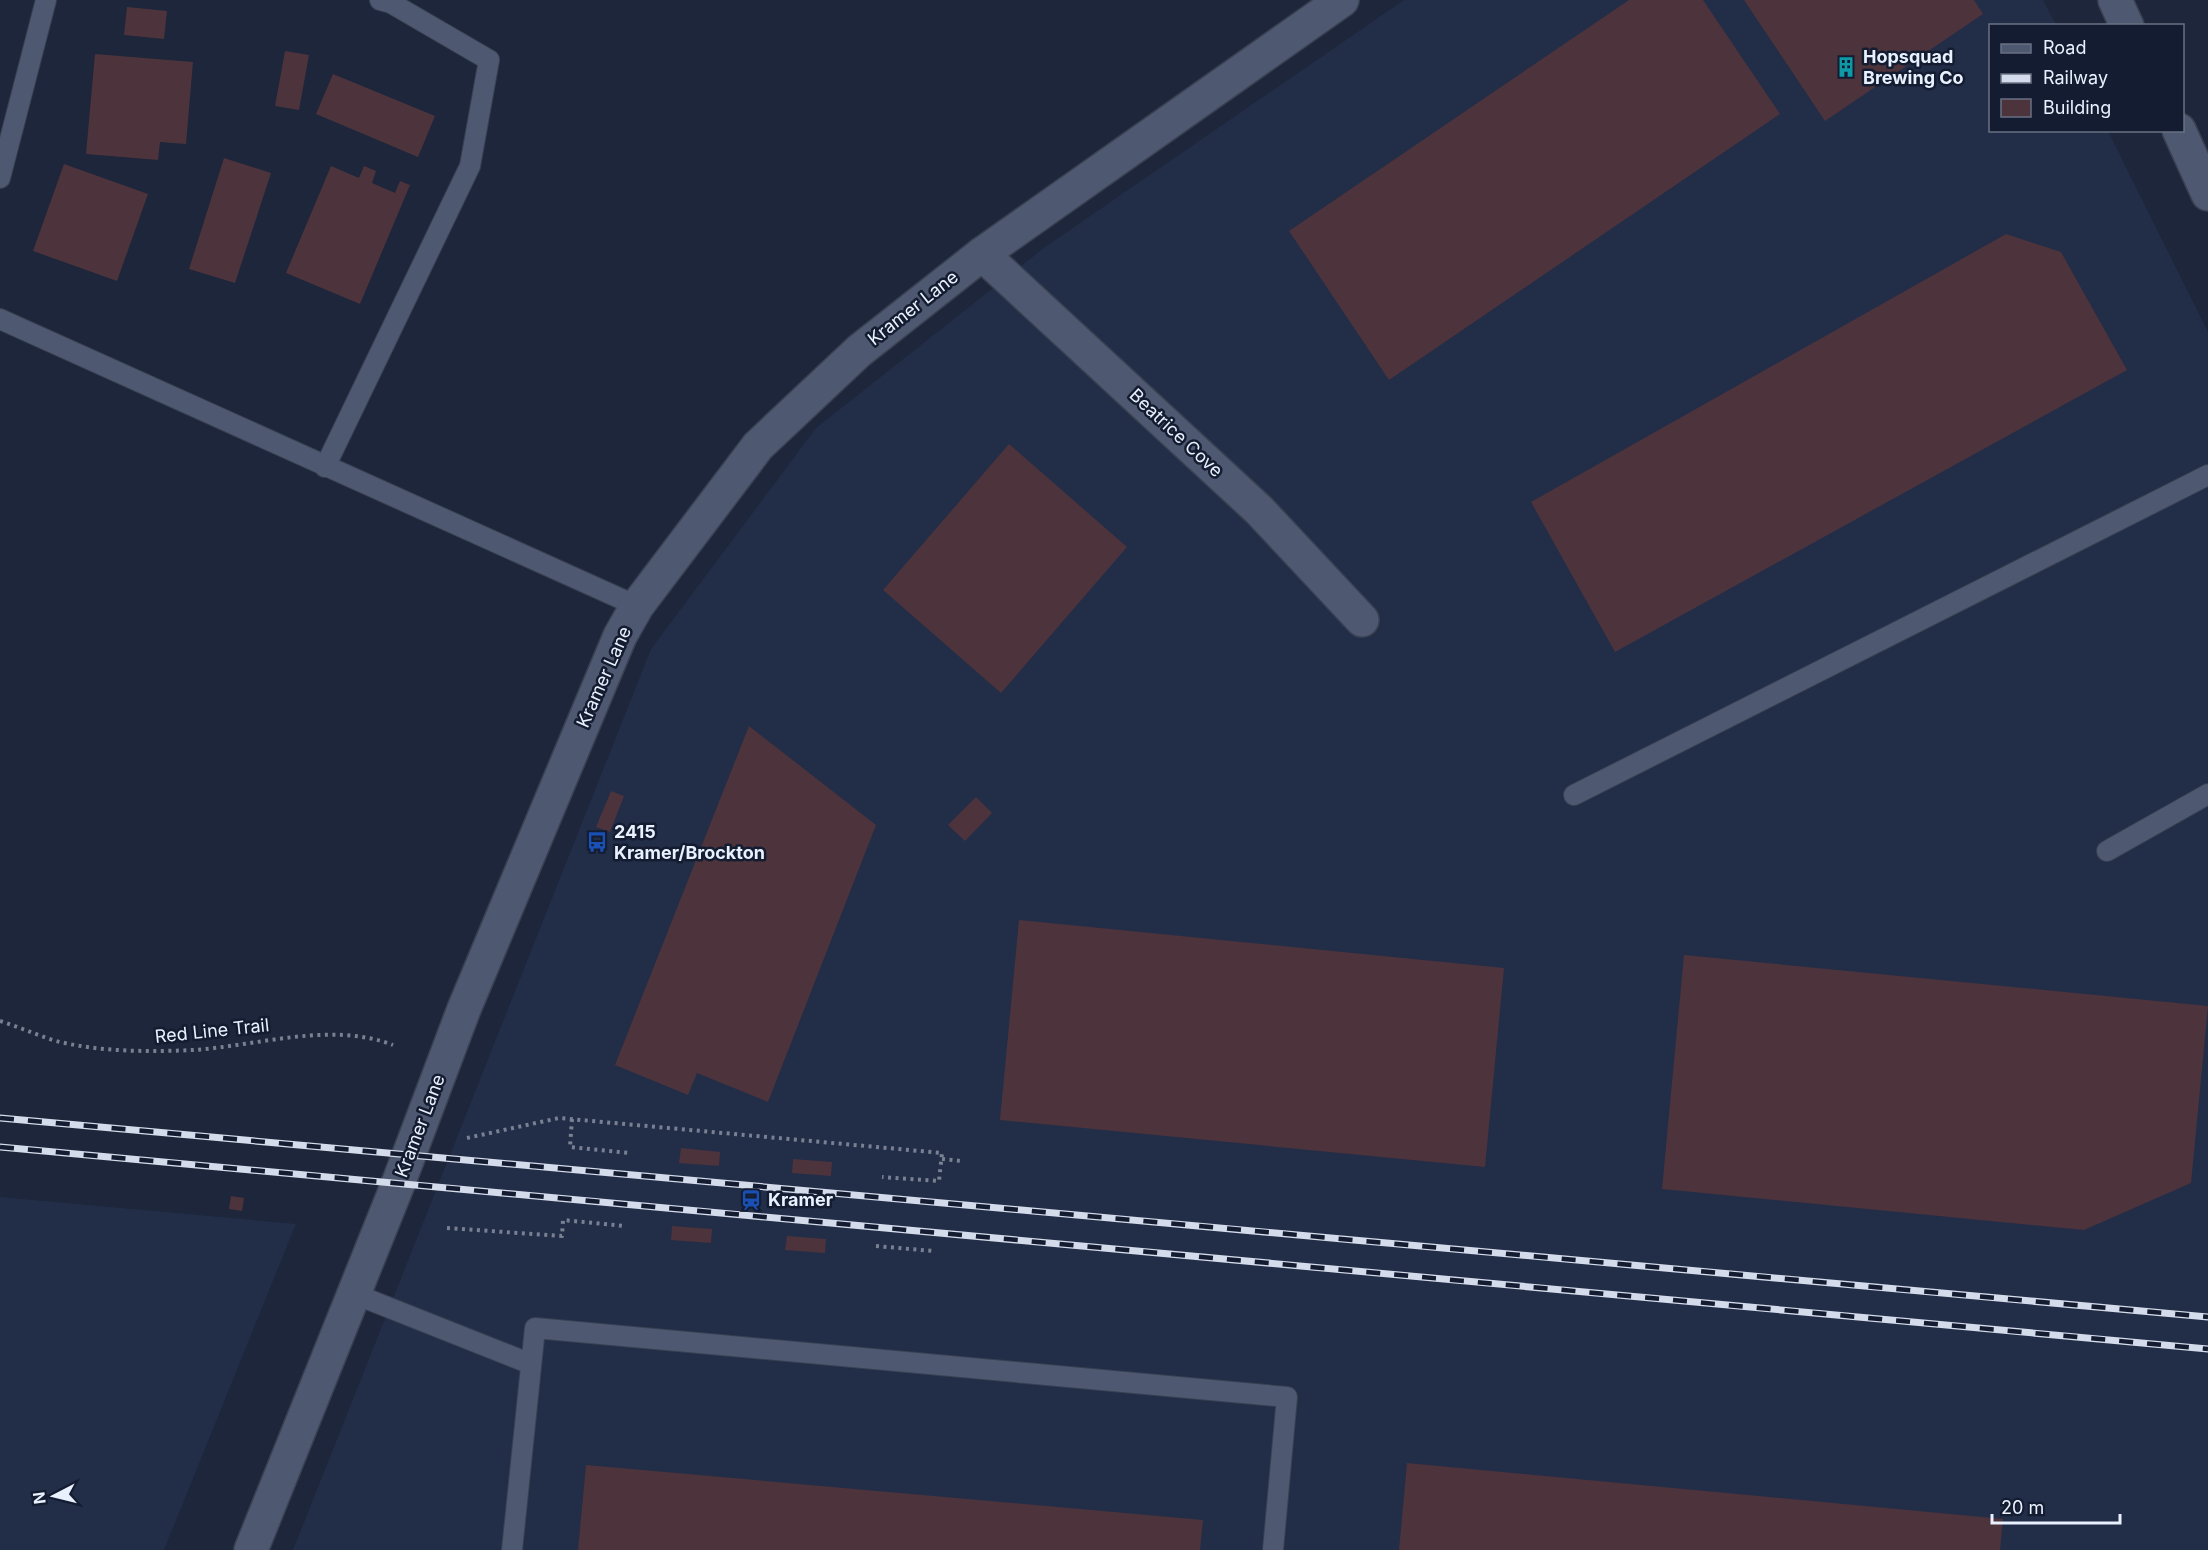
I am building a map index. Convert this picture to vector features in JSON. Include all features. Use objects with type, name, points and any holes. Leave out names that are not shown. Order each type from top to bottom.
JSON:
[{"type":"street","name":"Kramer Lane","points":[[251,1550],[352,1293],[398,1184],[464,1009],[591,702],[620,636],[637,606],[758,446],[859,351],[982,254],[1342,0]]},
{"type":"street","points":[[2115,0],[2126,24]]},
{"type":"street","points":[[2180,132],[2208,194]]},
{"type":"street","name":"Beatrice Cove","points":[[982,254],[1259,510],[1362,620]]},
{"type":"lane","points":[[0,178],[46,0]]},
{"type":"lane","points":[[325,467],[470,166],[489,60],[391,3],[380,0]]},
{"type":"lane","points":[[0,319],[637,606]]},
{"type":"lane","points":[[1574,795],[2208,475]]},
{"type":"lane","points":[[2107,851],[2208,794]]},
{"type":"lane","points":[[352,1293],[531,1364]]},
{"type":"lane","points":[[512,1550],[535,1328],[1287,1397],[1274,1550]]},
{"type":"path","name":"Red Line Trail","points":[[0,1020],[57,1041],[134,1052],[196,1050],[263,1039],[331,1036],[370,1036],[393,1045]]},
{"type":"path","points":[[467,1138],[560,1118],[942,1153],[939,1181],[882,1177]]},
{"type":"path","points":[[572,1119],[570,1147],[630,1153]]},
{"type":"path","points":[[942,1159],[961,1161]]},
{"type":"path","points":[[447,1228],[562,1236],[564,1220],[624,1226]]},
{"type":"path","points":[[876,1246],[933,1251]]},
{"type":"shaded area","points":[[1404,0],[2043,0],[2055,24],[1989,24],[1989,132],[2108,132],[2208,332],[2208,1550],[293,1550],[651,649],[816,428],[1045,247]]},
{"type":"shaded area","points":[[0,1197],[296,1224],[164,1550],[0,1550]]},
{"type":"building","points":[[1629,0],[1703,0],[1780,114],[1389,380],[1289,231]]},
{"type":"building","name":"Hopsquad Brewing Co","points":[[1744,0],[1974,0],[1983,14],[1825,121]]},
{"type":"building","points":[[127,7],[167,11],[164,39],[124,35]]},
{"type":"building","points":[[285,51],[309,55],[299,110],[275,106]]},
{"type":"building","points":[[95,54],[193,62],[186,144],[160,142],[158,160],[86,154]]},
{"type":"building","points":[[333,74],[435,116],[418,157],[316,114]]},
{"type":"building","points":[[224,158],[271,173],[235,283],[189,269]]},
{"type":"building","points":[[64,164],[148,194],[117,281],[33,251]]},
{"type":"building","points":[[331,166],[359,178],[364,166],[376,171],[372,183],[395,193],[400,181],[410,185],[360,304],[286,273]]},
{"type":"building","points":[[2006,234],[2061,252],[2127,370],[1615,652],[1531,502]]},
{"type":"building","points":[[1009,444],[1127,547],[1001,693],[883,590]]},
{"type":"building","points":[[749,726],[876,825],[768,1102],[697,1073],[688,1095],[615,1065]]},
{"type":"building","points":[[611,791],[624,796],[610,832],[596,827]]},
{"type":"building","points":[[976,797],[992,813],[965,841],[948,825]]},
{"type":"building","points":[[1019,920],[1504,968],[1485,1167],[1000,1120]]},
{"type":"building","points":[[1684,955],[2208,1006],[2191,1183],[2084,1230],[1662,1189]]},
{"type":"building","points":[[681,1148],[720,1152],[719,1166],[679,1163]]},
{"type":"building","points":[[793,1159],[832,1162],[831,1176],[792,1173]]},
{"type":"building","points":[[231,1196],[244,1198],[242,1211],[229,1209]]},
{"type":"building","points":[[672,1226],[712,1229],[711,1243],[671,1240]]},
{"type":"building","points":[[787,1236],[826,1239],[825,1253],[785,1250]]},
{"type":"building","points":[[1407,1463],[2003,1519],[2000,1550],[1399,1550]]},
{"type":"building","points":[[586,1465],[1203,1520],[1200,1550],[578,1550]]},
{"type":"railway","points":[[0,1118],[2208,1317]]},
{"type":"railway","points":[[0,1147],[2208,1349]]},
{"type":"place","name":"Hopsquad Brewing Co","points":[[1846,67]]},
{"type":"place","name":"2415 Kramer/Brockton","points":[[597,842]]},
{"type":"place","name":"Kramer","points":[[751,1200]]}]
